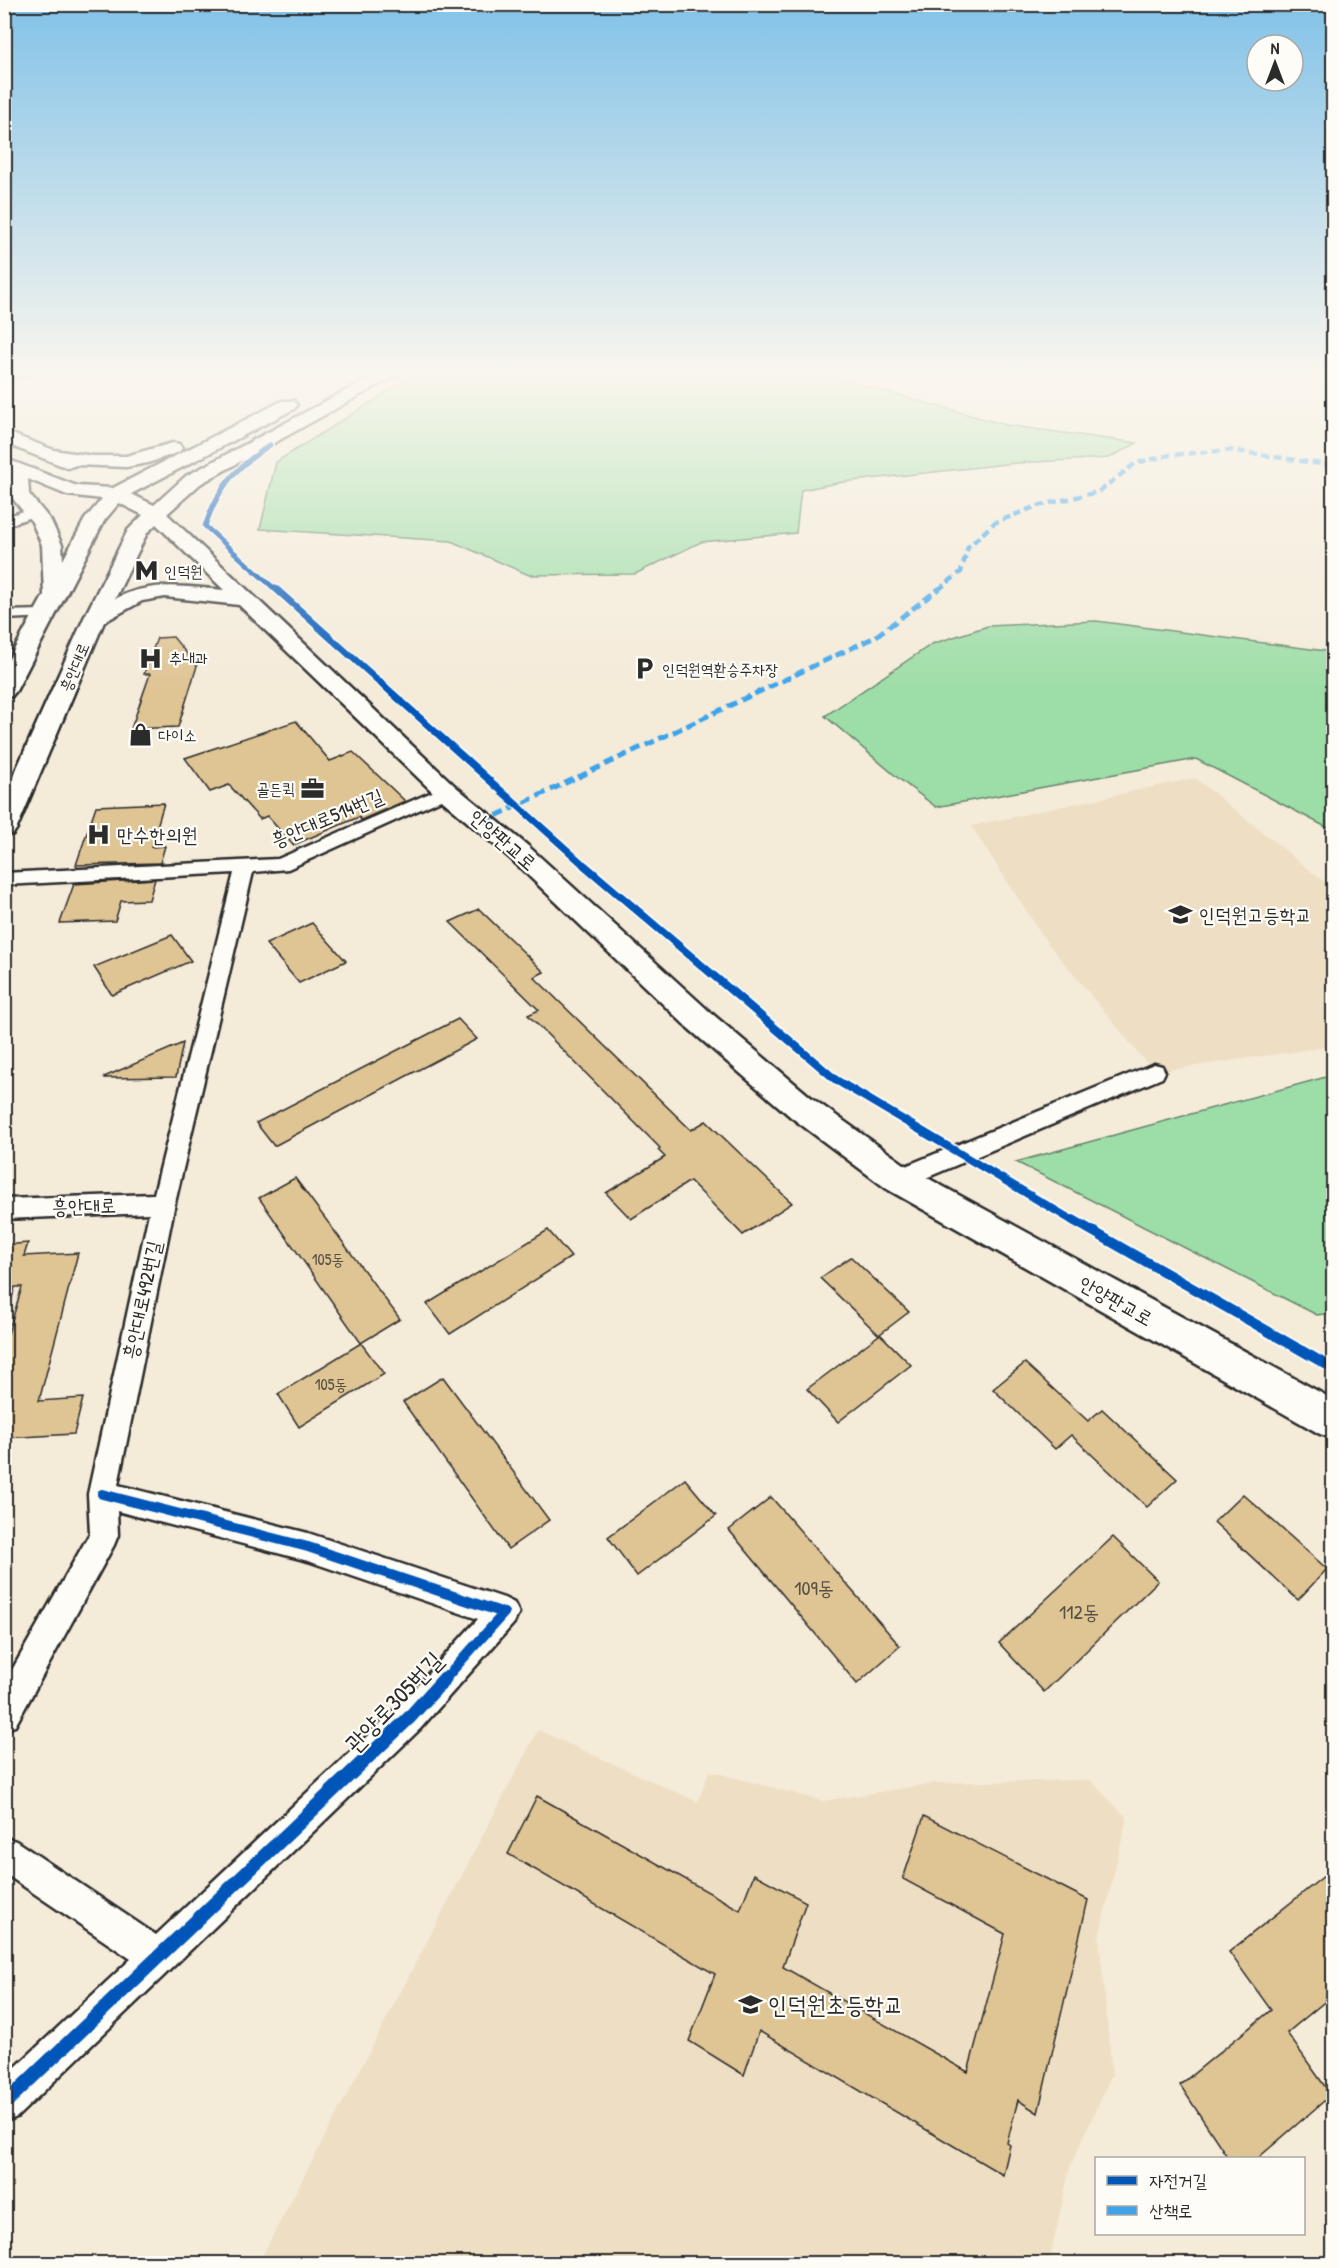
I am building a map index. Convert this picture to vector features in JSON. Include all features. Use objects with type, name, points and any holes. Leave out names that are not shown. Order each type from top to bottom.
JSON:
[{"type":"main road","points":[[15,480],[20,495],[41,520],[52,545],[49,604]]},
{"type":"main road","points":[[47,480],[74,491],[116,494]]},
{"type":"main road","points":[[104,480],[116,494]]},
{"type":"main road","points":[[4,691],[95,519],[116,494],[143,480]]},
{"type":"main road","name":"흥안대로","points":[[4,828],[95,618],[138,530],[193,480]]},
{"type":"main road","name":"안양판교로","points":[[116,494],[156,514],[446,791],[519,852],[725,1042],[802,1108],[899,1179],[1334,1421]]},
{"type":"main road","points":[[95,618],[136,596],[165,591],[247,599]]},
{"type":"street","points":[[4,523],[34,511]]},
{"type":"street","points":[[4,615],[49,604]]},
{"type":"street","name":"흥안대로514번길","points":[[4,879],[281,865],[446,791]]},
{"type":"street","name":"흥안대로492번길","points":[[4,1715],[104,1534],[102,1494],[163,1203],[245,868]]},
{"type":"street","points":[[899,1179],[1154,1072]]},
{"type":"street","name":"흥안대로","points":[[4,1209],[163,1203]]},
{"type":"street","name":"관양로305번길","points":[[4,2104],[409,1718],[504,1613],[308,1547],[102,1494]]},
{"type":"street","points":[[4,1853],[159,1958]]},
{"type":"shaded area","name":"인덕원고등학교","points":[[1195,778],[1333,889],[1333,1046],[1154,1072],[1046,941],[971,826]]},
{"type":"shaded area","name":"인덕원초등학교","points":[[538,1730],[698,1802],[709,1771],[823,1801],[936,1783],[1090,1780],[1127,1818],[1099,1937],[1112,2074],[1070,2167],[1049,2263],[258,2264]]},
{"type":"green space","points":[[272,480],[863,480],[801,490],[796,533],[701,542],[635,574],[529,575],[451,541],[260,529]]},
{"type":"green space","points":[[1096,621],[1333,652],[1333,828],[1326,827],[1196,759],[936,807],[825,716],[932,644],[988,626]]},
{"type":"green space","points":[[1333,1075],[1333,1313],[1317,1315],[1016,1162]]},
{"type":"building","points":[[173,637],[197,666],[178,727],[131,729],[150,674],[144,674],[157,638]]},
{"type":"building","points":[[296,721],[330,761],[353,752],[405,801],[361,820],[359,817],[293,845],[267,816],[260,819],[229,785],[210,792],[185,758]]},
{"type":"building","points":[[164,803],[151,847],[165,846],[160,863],[76,865],[96,806]]},
{"type":"building","points":[[155,879],[149,900],[121,901],[115,921],[60,923],[74,884]]},
{"type":"building","points":[[479,909],[544,972],[534,977],[691,1130],[706,1121],[792,1203],[743,1235],[690,1181],[631,1219],[606,1193],[665,1157],[658,1150],[660,1148],[528,1015],[539,1010],[450,922]]},
{"type":"building","points":[[312,923],[346,961],[299,983],[266,944]]},
{"type":"building","points":[[172,935],[191,961],[112,995],[94,967]]},
{"type":"building","points":[[458,1019],[477,1039],[274,1146],[256,1123]]},
{"type":"building","points":[[183,1043],[176,1077],[104,1078],[104,1077]]},
{"type":"building","points":[[295,1178],[400,1319],[361,1343],[259,1198]]},
{"type":"building","points":[[548,1230],[571,1257],[450,1334],[427,1304]]},
{"type":"building","points":[[28,1243],[24,1256],[78,1253],[39,1401],[83,1398],[74,1434],[4,1438],[4,1347],[22,1287],[15,1287],[10,1305],[4,1304],[4,1245]]},
{"type":"building","points":[[851,1257],[909,1312],[880,1334],[911,1365],[838,1422],[807,1389],[879,1335],[820,1278]]},
{"type":"building","points":[[361,1343],[384,1374],[299,1427],[278,1394]]},
{"type":"building","points":[[1025,1363],[1088,1421],[1102,1409],[1177,1479],[1147,1507],[1071,1435],[1055,1449],[993,1389]]},
{"type":"building","points":[[443,1377],[549,1520],[508,1549],[403,1402]]},
{"type":"building","points":[[685,1479],[716,1516],[637,1576],[608,1537]]},
{"type":"building","points":[[1243,1494],[1327,1569],[1298,1600],[1214,1522]]},
{"type":"building","points":[[771,1497],[900,1646],[857,1684],[729,1530]]},
{"type":"building","points":[[1113,1537],[1158,1581],[1044,1692],[999,1643]]},
{"type":"building","points":[[537,1796],[740,1910],[754,1874],[806,1902],[783,1967],[968,2072],[1005,1934],[903,1879],[924,1816],[1088,1900],[1038,2113],[1018,2100],[1007,2143],[1010,2145],[1003,2175],[759,2031],[744,2075],[689,2041],[715,1974],[508,1854]]},
{"type":"building","points":[[1334,1868],[1334,1994],[1287,2033],[1331,2095],[1259,2157],[1227,2157],[1180,2085],[1271,2010],[1229,1952]]},
{"type":"marked path","points":[[483,822],[875,637],[961,572],[968,547],[994,523],[1037,506],[1098,492],[1114,480]]},
{"type":"cycle path","points":[[227,480],[215,499],[205,526],[602,881],[836,1080],[991,1174],[1334,1369]]},
{"type":"cycle path","points":[[4,2104],[409,1718],[504,1613],[308,1547],[102,1494]]},
{"type":"place","name":"인덕원","points":[[146,571]]},
{"type":"place","name":"추내과","points":[[151,658]]},
{"type":"place","name":"인덕원역환승주차장","points":[[644,669]]},
{"type":"place","name":"다이소","points":[[140,735]]},
{"type":"place","name":"골든퀵","points":[[313,789]]},
{"type":"place","name":"만수한의원","points":[[99,835]]},
{"type":"place","name":"인덕원고등학교","points":[[1181,915]]},
{"type":"place","name":"인덕원초등학교","points":[[750,2005]]}]
